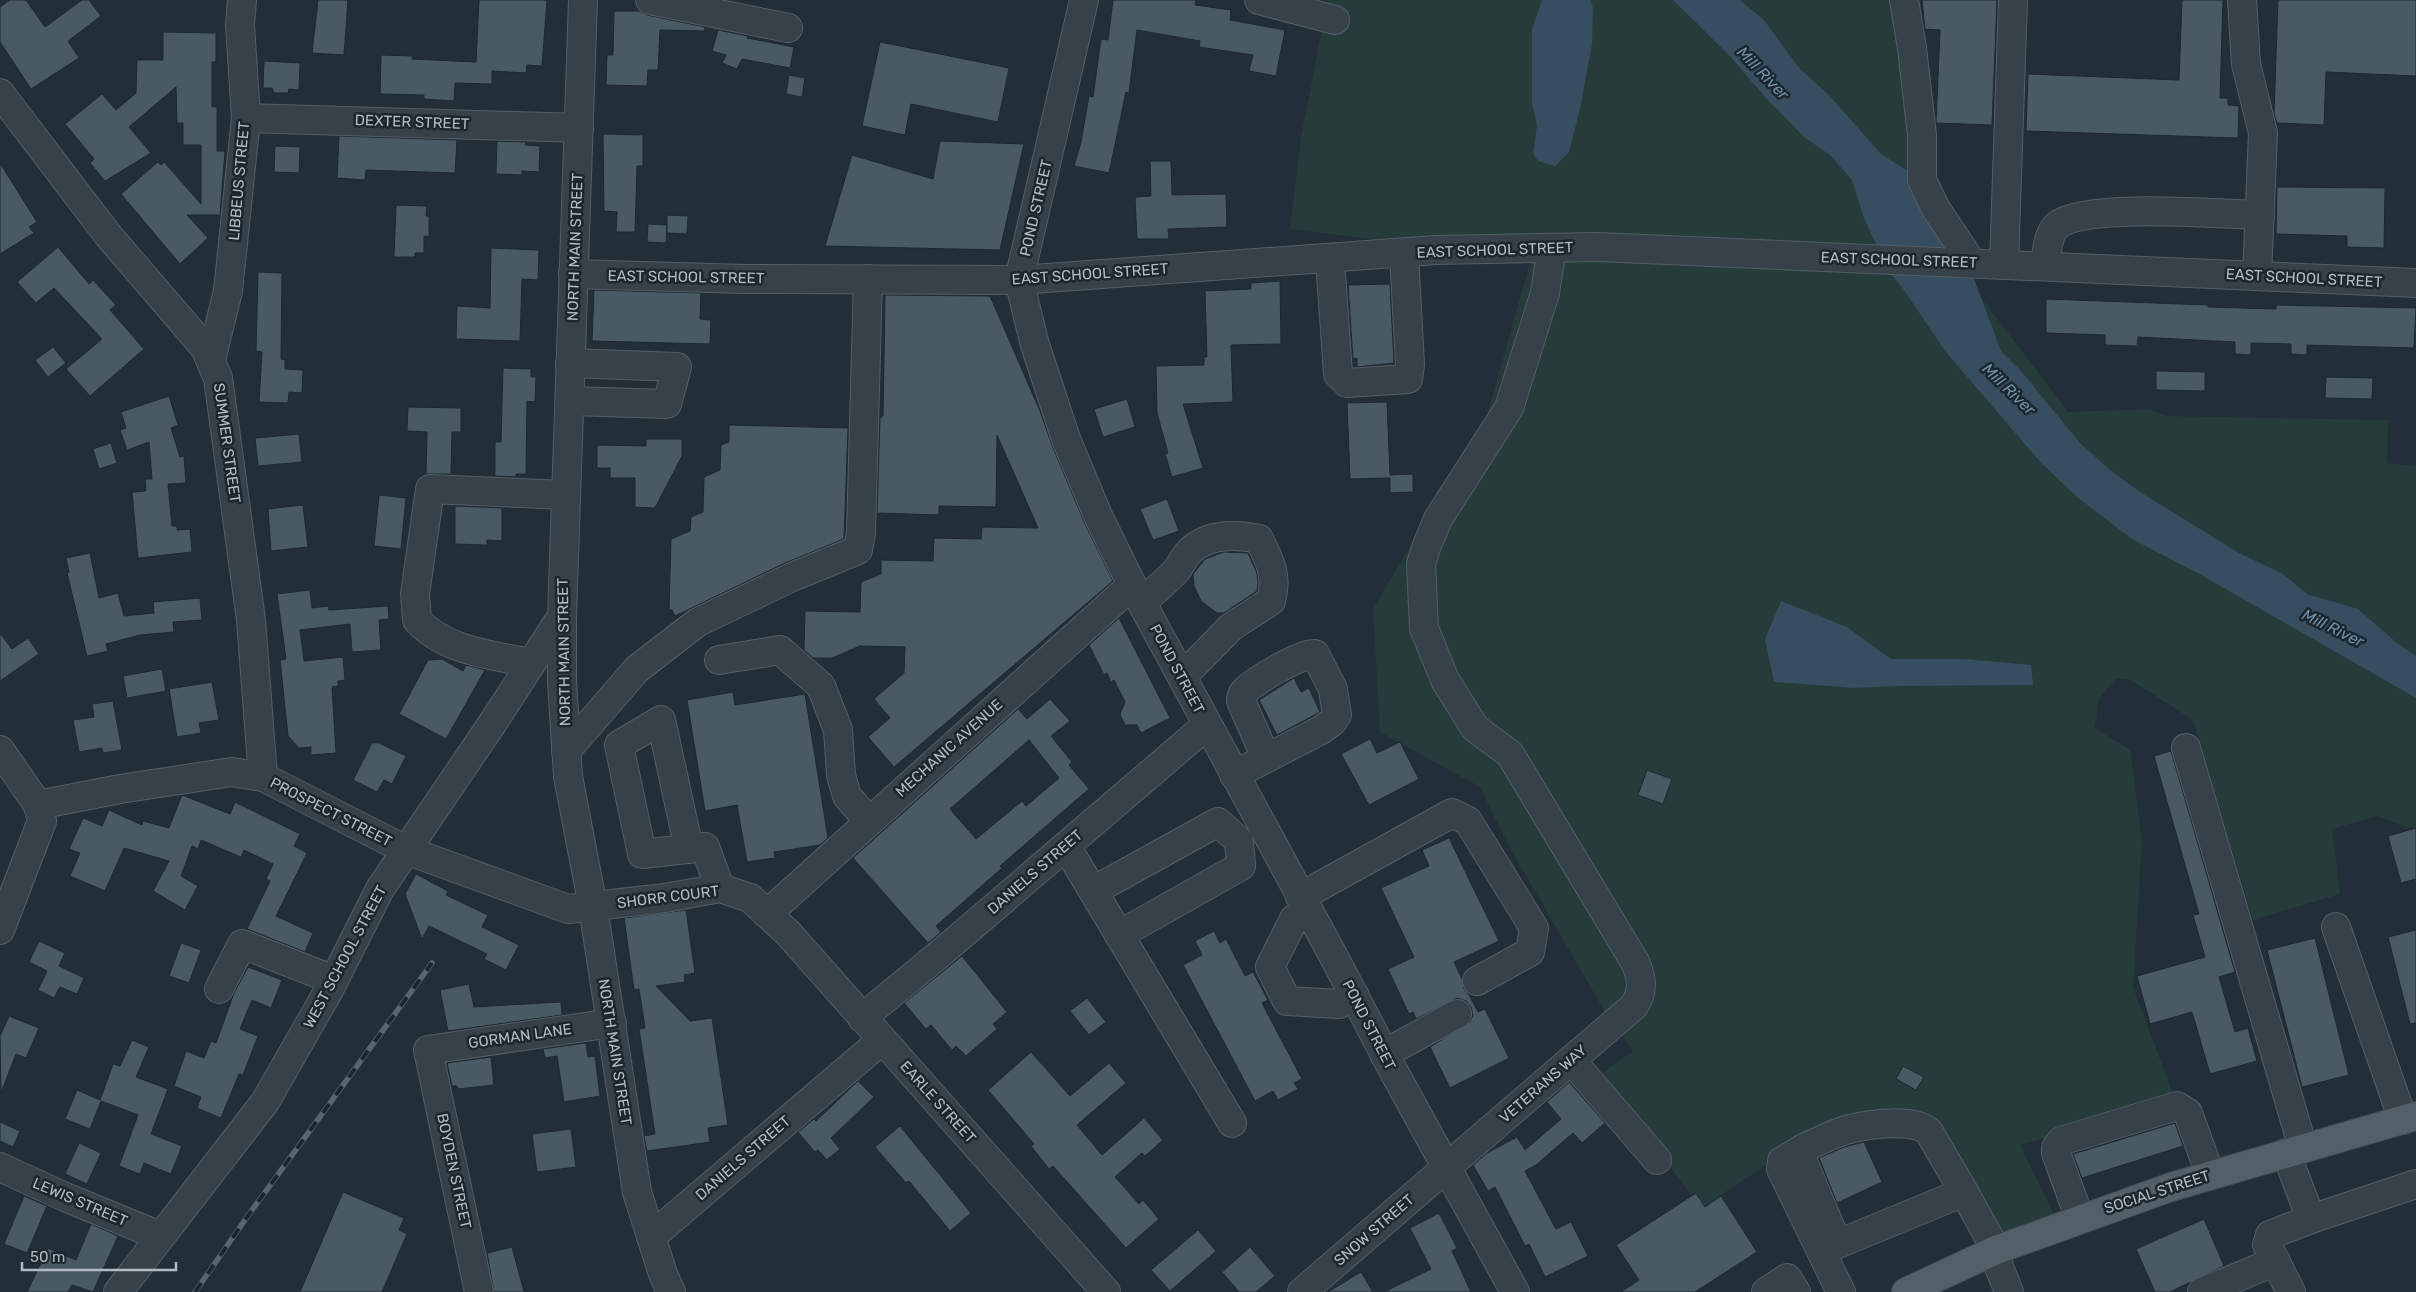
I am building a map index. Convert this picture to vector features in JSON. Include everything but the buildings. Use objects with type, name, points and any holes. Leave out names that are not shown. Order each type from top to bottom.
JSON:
[{"type":"main road","name":"SOCIAL STREET","points":[[1906,1292],[1996,1250],[2210,1174],[2410,1118]]},
{"type":"street","name":"LIBBEUS STREET","points":[[211,360],[228,291],[246,118],[240,24],[242,0]]},
{"type":"street","name":"NORTH MAIN STREET","points":[[584,0],[562,616],[562,681],[566,751],[568,776],[579,842],[593,907],[636,1183],[651,1237],[671,1292]]},
{"type":"street","points":[[650,0],[788,28]]},
{"type":"street","name":"POND STREET","points":[[1084,0],[1019,280],[1035,344],[1066,439],[1099,518],[1137,594],[1355,996],[1384,1054],[1515,1292]]},
{"type":"street","points":[[1259,0],[1335,20]]},
{"type":"street","points":[[1904,0],[1912,48],[1922,135],[1922,180],[1936,209],[1969,263]]},
{"type":"street","points":[[2004,264],[2013,0]]},
{"type":"street","points":[[2242,0],[2246,64],[2263,133],[2257,276]]},
{"type":"street","name":"SUMMER STREET","points":[[0,93],[108,235],[205,348],[218,378],[251,620],[263,777]]},
{"type":"street","name":"DEXTER STREET","points":[[246,118],[579,128]]},
{"type":"street","points":[[2046,266],[2049,240],[2058,225],[2078,216],[2116,212],[2260,215]]},
{"type":"street","name":"EAST SCHOOL STREET","points":[[573,274],[746,279],[1019,280],[1404,253],[1598,247],[2416,283]]},
{"type":"street","name":"VETERANS WAY","points":[[1446,1168],[1634,1006],[1639,998],[1642,979],[1635,962],[1510,754],[1475,728],[1445,680],[1424,628],[1421,564],[1427,545],[1438,519],[1510,408],[1545,293],[1552,248]]},
{"type":"street","points":[[1330,259],[1338,374],[1347,383],[1408,379],[1410,365],[1404,253]]},
{"type":"street","points":[[566,751],[638,669],[698,622],[792,577],[858,550],[861,533],[868,279]]},
{"type":"street","points":[[570,363],[677,367],[667,404],[570,401]]},
{"type":"street","points":[[531,664],[477,652],[440,639],[417,620],[415,594],[430,489],[566,495]]},
{"type":"street","name":"MECHANIC AVENUE","points":[[767,914],[868,820],[1137,594],[1174,573],[1190,551],[1220,536],[1240,535],[1259,539],[1271,564],[1275,586],[1271,601],[1231,627],[1182,678]]},
{"type":"street","name":"WEST SCHOOL STREET","points":[[118,1292],[265,1102],[334,980],[380,889],[562,616]]},
{"type":"street","points":[[719,660],[780,650],[821,686],[838,730],[841,775],[847,796],[868,820]]},
{"type":"street","points":[[1234,775],[1266,758],[1332,722],[1337,715],[1333,689],[1319,659],[1311,654],[1301,657],[1251,686],[1242,694],[1241,701],[1266,758]]},
{"type":"street","name":"DANIELS STREET","points":[[862,1018],[1207,725]]},
{"type":"street","points":[[2186,748],[2295,1150],[2311,1219]]},
{"type":"street","points":[[0,750],[38,805],[42,821],[0,930]]},
{"type":"street","name":"PROSPECT STREET","points":[[38,805],[120,789],[232,772],[263,777],[406,850],[568,909],[593,907]]},
{"type":"street","points":[[1355,996],[1339,1004],[1287,1001],[1270,967],[1294,919],[1305,904],[1452,813],[1468,821],[1534,928],[1530,952],[1477,981]]},
{"type":"street","points":[[1093,891],[1218,822],[1239,841],[1241,866],[1119,935]]},
{"type":"street","points":[[1066,846],[1232,1123]]},
{"type":"street","points":[[689,848],[705,847],[720,888]]},
{"type":"street","name":"SHORR COURT","points":[[593,907],[720,888],[750,898],[767,914]]},
{"type":"street","name":"EARLE STREET","points":[[767,914],[788,933],[1106,1292]]},
{"type":"street","points":[[2336,927],[2410,1118]]},
{"type":"street","points":[[219,989],[242,944],[334,980]]},
{"type":"street","points":[[1384,1054],[1457,1014]]},
{"type":"street","name":"GORMAN LANE","points":[[428,1050],[612,1023]]},
{"type":"street","name":"DANIELS STREET","points":[[651,1237],[882,1040]]},
{"type":"street","name":"BOYDEN STREET","points":[[428,1050],[479,1292]]},
{"type":"street","points":[[1571,1060],[1657,1160]]},
{"type":"street","points":[[2080,1219],[2056,1153],[2057,1144],[2061,1141],[2177,1106],[2188,1113],[2210,1174]]},
{"type":"street","points":[[1841,1292],[1802,1162],[1804,1148],[1851,1129],[1881,1125],[1915,1124],[1929,1132],[1964,1192],[1996,1250],[1999,1267],[2009,1292]]},
{"type":"street","name":"LEWIS STREET","points":[[0,1167],[65,1197],[160,1236]]},
{"type":"street","name":"SNOW STREET","points":[[1302,1292],[1446,1168]]},
{"type":"street","points":[[2291,1292],[2267,1244],[2270,1235],[2311,1219],[2416,1184]]},
{"type":"street","points":[[1829,1247],[1964,1192]]},
{"type":"street","points":[[2202,1292],[2276,1261]]},
{"type":"green space","points":[[1328,0],[1896,0],[1908,133],[1964,275],[2068,412],[2149,409],[2167,416],[2388,420],[2387,463],[2416,466],[2416,830],[2377,816],[2332,829],[2340,894],[2253,920],[2193,720],[2131,680],[2116,678],[2099,699],[2095,728],[2130,750],[2142,840],[2133,987],[2176,1102],[2020,1145],[2060,1227],[2010,1253],[1941,1134],[1855,1141],[1834,1121],[1701,1208],[1601,1074],[1633,1051],[1601,1005],[1508,845],[1480,787],[1380,732],[1373,609],[1487,415],[1531,259],[1290,229],[1301,137]]},
{"type":"water","points":[[1542,0],[1590,0],[1593,8],[1592,44],[1580,109],[1569,152],[1555,166],[1538,161],[1533,154],[1537,125],[1532,103],[1532,29]]},
{"type":"water","name":"Mill River","points":[[1673,0],[1740,0],[1764,20],[1800,69],[1828,94],[1882,155],[1915,175],[1959,256],[1974,279],[2001,351],[2021,371],[2080,443],[2110,470],[2140,492],[2239,553],[2283,574],[2307,594],[2358,609],[2397,643],[2416,656],[2416,698],[2203,576],[2132,539],[2077,497],[2041,463],[1945,351],[1904,290],[1888,270],[1864,218],[1852,180],[1830,155],[1804,137],[1765,97],[1729,55]]},
{"type":"water","points":[[1781,601],[1847,627],[1891,659],[1965,659],[2031,665],[2033,685],[1854,688],[1774,682],[1765,639]]},
{"type":"railway","points":[[195,1292],[247,1217],[432,963]]}]
